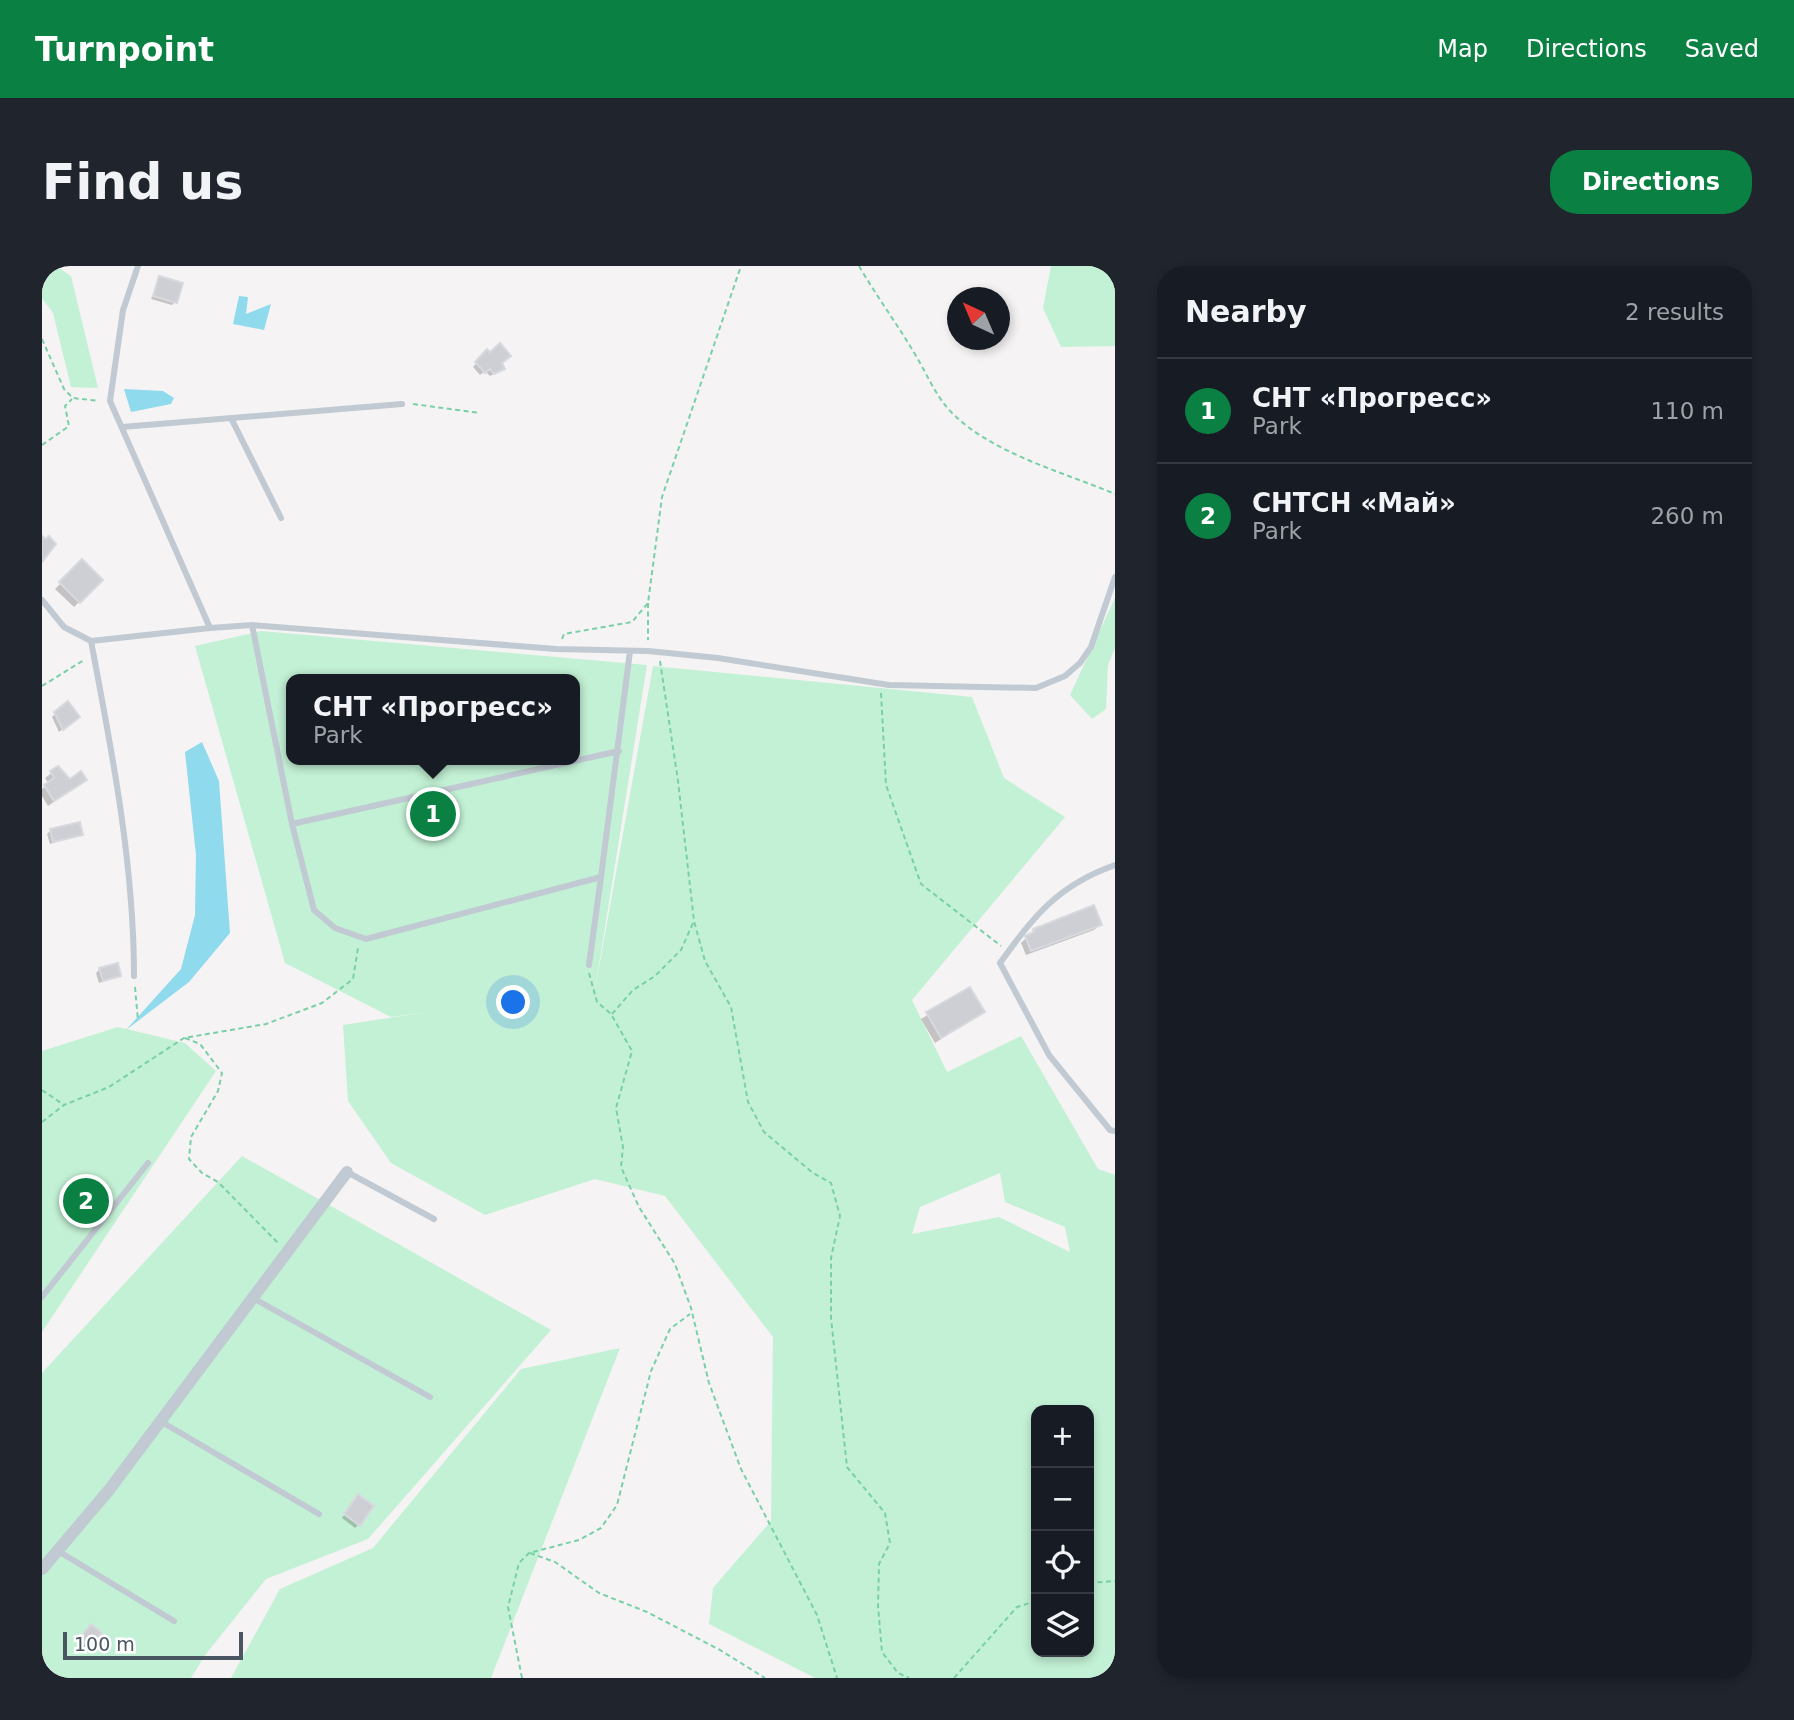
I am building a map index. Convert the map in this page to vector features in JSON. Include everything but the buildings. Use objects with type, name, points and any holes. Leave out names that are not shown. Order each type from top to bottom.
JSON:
[{"type":"street","points":[[42,1569],[160,1421],[348,1172]]},
{"type":"lane","points":[[138,266],[123,310],[110,401],[210,628]]},
{"type":"lane","points":[[122,427],[402,404]]},
{"type":"lane","points":[[230,418],[281,518]]},
{"type":"lane","points":[[42,600],[64,626],[91,641],[252,625],[556,649],[648,651],[718,658],[889,685],[1036,688],[1065,676],[1080,663],[1091,647],[1115,577]]},
{"type":"lane","points":[[252,625],[292,824],[314,910],[335,928],[366,939],[601,877]]},
{"type":"lane","points":[[91,641],[129,876],[134,976]]},
{"type":"lane","points":[[589,965],[630,651]]},
{"type":"lane","points":[[580,760],[619,751]]},
{"type":"lane","points":[[292,824],[556,765]]},
{"type":"lane","points":[[1115,865],[1091,873],[1038,911],[1000,963],[1049,1055],[1110,1130],[1115,1131]]},
{"type":"lane","points":[[42,1297],[148,1163]]},
{"type":"lane","points":[[348,1172],[434,1219]]},
{"type":"lane","points":[[252,1297],[430,1397]]},
{"type":"lane","points":[[160,1421],[319,1514]]},
{"type":"lane","points":[[58,1551],[174,1621]]},
{"type":"path","points":[[648,651],[648,603],[662,497],[740,266]]},
{"type":"path","points":[[859,266],[917,357],[934,390],[954,414],[976,431],[1053,471],[1115,494]]},
{"type":"path","points":[[42,339],[64,389],[73,398],[110,401]]},
{"type":"path","points":[[42,445],[69,426],[65,406],[73,398]]},
{"type":"path","points":[[402,404],[480,413]]},
{"type":"path","points":[[556,649],[564,634],[632,622],[648,603]]},
{"type":"path","points":[[659,653],[678,781],[694,921],[705,961],[731,1007],[748,1102],[764,1132],[813,1173],[831,1183],[840,1216],[831,1258],[831,1318],[847,1467],[885,1513],[890,1543],[879,1564],[878,1606],[882,1652],[898,1673],[909,1678]]},
{"type":"path","points":[[42,686],[93,654]]},
{"type":"path","points":[[881,688],[886,785],[921,884],[1008,951]]},
{"type":"path","points":[[611,1014],[634,990],[655,976],[681,950],[694,921]]},
{"type":"path","points":[[42,1122],[64,1105],[109,1087],[184,1038],[266,1024],[322,1003],[353,979],[357,936]]},
{"type":"path","points":[[589,965],[597,1002],[611,1014],[632,1051],[616,1108],[623,1147],[621,1167],[639,1207],[675,1264],[692,1312],[709,1383],[741,1469],[817,1615],[837,1678]]},
{"type":"path","points":[[134,976],[138,1021]]},
{"type":"path","points":[[184,1038],[200,1044],[212,1056],[222,1073],[218,1091],[191,1137],[189,1159],[260,1221],[285,1252]]},
{"type":"path","points":[[42,1090],[64,1105]]},
{"type":"path","points":[[522,1678],[508,1606],[519,1563],[529,1553],[579,1540],[601,1528],[617,1505],[651,1371],[670,1329],[692,1312]]},
{"type":"path","points":[[529,1553],[555,1562],[599,1593],[647,1612],[720,1650],[765,1678]]},
{"type":"path","points":[[1094,1583],[1115,1581]]},
{"type":"path","points":[[954,1678],[1017,1607],[1031,1603]]},
{"type":"green space","points":[[42,266],[56,266],[71,276],[98,388],[71,387],[53,313],[42,298]]},
{"type":"green space","points":[[1051,266],[1115,266],[1115,346],[1061,347],[1043,308]]},
{"type":"green space","points":[[1115,598],[1115,648],[1108,665],[1106,709],[1092,719],[1070,695]]},
{"type":"green space","points":[[261,631],[647,665],[595,990],[653,666],[972,697],[1004,778],[1065,817],[912,1000],[947,1072],[1021,1036],[1098,1169],[1115,1175],[1115,1678],[815,1678],[709,1624],[713,1588],[771,1521],[773,1337],[665,1196],[595,1179],[485,1215],[391,1163],[348,1101],[343,1025],[428,1012],[391,1017],[285,963],[195,646]],"holes":[[[1000,1173],[1005,1202],[1065,1227],[1070,1252],[999,1217],[912,1234],[920,1207]]]},
{"type":"green space","points":[[118,1027],[185,1043],[216,1071],[42,1332],[42,1051]]},
{"type":"green space","points":[[242,1156],[551,1330],[368,1539],[266,1579],[206,1654],[191,1678],[42,1678],[42,1373]]},
{"type":"green space","points":[[620,1348],[491,1678],[231,1678],[280,1589],[373,1548],[521,1369]]},
{"type":"water","points":[[239,296],[248,297],[246,314],[271,304],[264,330],[233,324]]},
{"type":"water","points":[[124,389],[163,391],[174,398],[171,404],[131,412]]},
{"type":"water","points":[[202,742],[219,781],[230,933],[189,982],[126,1030],[181,969],[195,915],[196,855],[185,752]]},
{"type":"place","name":"СНТ «Прогресс»","points":[[433,814]]},
{"type":"place","name":"СНТСН «Май»","points":[[86,1201]]}]
